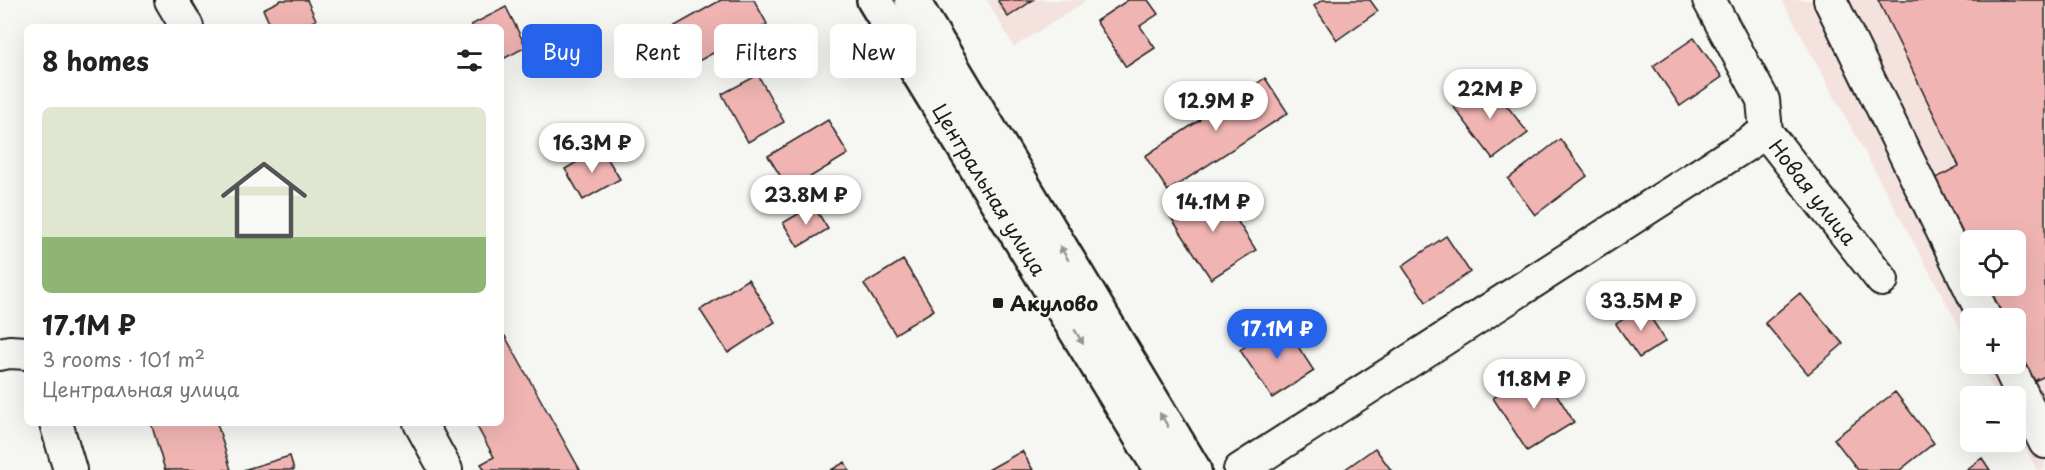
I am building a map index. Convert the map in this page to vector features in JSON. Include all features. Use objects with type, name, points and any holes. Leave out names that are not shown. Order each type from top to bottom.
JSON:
[{"type":"main road","name":"Центральная улица","points":[[874,0],[1161,470]]},
{"type":"main road","name":"Центральная улица","points":[[912,0],[1194,470]]},
{"type":"street","points":[[171,0],[185,24]]},
{"type":"street","name":"Новая улица","points":[[1709,0],[1763,100],[1766,132],[1882,280]]},
{"type":"street","points":[[1830,0],[1980,308]]},
{"type":"street","points":[[1240,470],[1766,132]]},
{"type":"street","points":[[0,354],[24,353]]},
{"type":"street","points":[[2012,374],[2045,442]]},
{"type":"street","points":[[57,426],[70,470]]},
{"type":"street","points":[[422,426],[446,470]]},
{"type":"shaded area","points":[[987,0],[1087,0],[1014,47]]},
{"type":"shaded area","points":[[1782,0],[2045,0],[2045,470],[2037,470],[2026,450],[2026,386],[1992,386],[1985,374],[2026,374],[2026,308],[1960,308],[1960,328]]},
{"type":"building","points":[[281,0],[307,0],[316,20],[307,24],[270,24],[263,9]]},
{"type":"building","points":[[721,0],[754,0],[767,24],[714,24],[714,53],[702,59],[702,24],[678,24]]},
{"type":"building","points":[[999,0],[1033,0],[1008,17]]},
{"type":"building","points":[[1128,0],[1148,0],[1158,14],[1140,26],[1155,48],[1126,67],[1096,21]]},
{"type":"building","points":[[1322,0],[1370,0],[1378,11],[1337,40],[1314,6]]},
{"type":"building","points":[[1878,0],[2045,0],[2045,376],[2030,383],[2026,374],[2026,308],[1994,308],[1988,296],[2026,296],[2026,230],[1960,230],[1960,238],[1932,180],[1959,166]]},
{"type":"building","points":[[506,7],[522,39],[522,49],[504,58],[504,24],[473,24]]},
{"type":"building","points":[[1694,38],[1722,77],[1680,106],[1653,66]]},
{"type":"building","points":[[752,78],[760,78],[784,122],[748,142],[722,94]]},
{"type":"building","points":[[1265,78],[1288,113],[1168,191],[1145,156],[1200,120],[1195,112],[1235,87],[1240,95]]},
{"type":"building","points":[[1487,80],[1528,133],[1493,159],[1453,106]]},
{"type":"building","points":[[828,120],[848,154],[789,190],[768,156]]},
{"type":"building","points":[[1560,139],[1587,176],[1535,215],[1508,179]]},
{"type":"building","points":[[601,148],[620,179],[583,200],[565,169]]},
{"type":"building","points":[[1215,186],[1256,250],[1211,279],[1170,216]]},
{"type":"building","points":[[813,205],[828,229],[798,247],[783,223]]},
{"type":"building","points":[[1446,236],[1470,272],[1426,302],[1402,266]]},
{"type":"building","points":[[903,260],[934,310],[895,334],[864,284]]},
{"type":"building","points":[[748,279],[775,322],[728,353],[700,310]]},
{"type":"building","points":[[1800,293],[1843,344],[1808,374],[1765,323]]},
{"type":"building","points":[[1643,306],[1666,341],[1639,358],[1616,324]]},
{"type":"building","points":[[1282,322],[1314,371],[1272,398],[1240,350]]},
{"type":"building","points":[[504,336],[580,470],[485,470],[481,464],[494,457],[477,426],[504,426]]},
{"type":"building","points":[[1540,368],[1574,422],[1527,451],[1493,398]]},
{"type":"building","points":[[1895,392],[1934,443],[1900,470],[1858,470],[1834,439]]},
{"type":"building","points":[[152,426],[218,426],[231,470],[165,470]]},
{"type":"building","points":[[1375,448],[1391,470],[1344,470]]},
{"type":"building","points":[[1022,451],[1033,470],[988,470]]},
{"type":"building","points":[[290,456],[294,470],[243,470]]},
{"type":"building","points":[[1982,458],[1990,470],[1966,470]]},
{"type":"building","points":[[845,462],[849,470],[831,470]]},
{"type":"place","name":"Акулово","points":[[998,303]]}]
